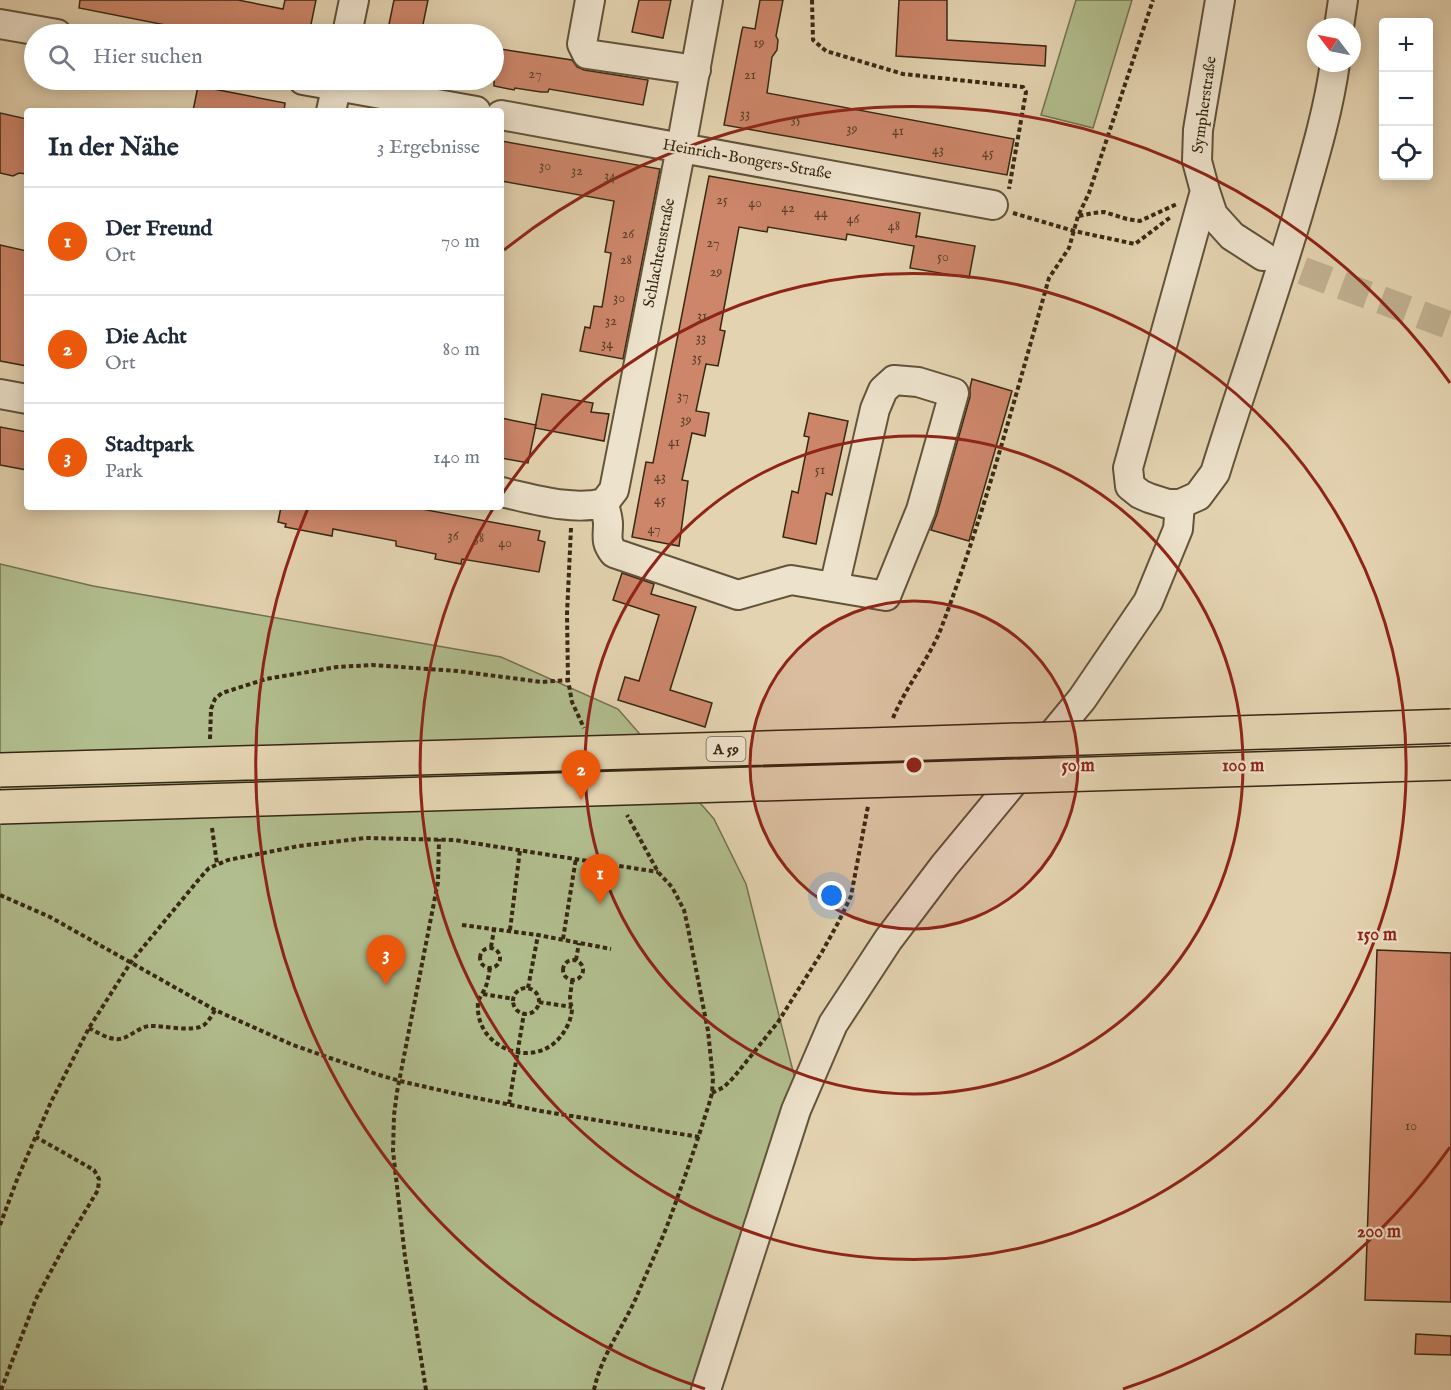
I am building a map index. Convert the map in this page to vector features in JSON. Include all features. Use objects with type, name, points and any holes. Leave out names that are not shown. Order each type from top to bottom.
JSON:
[{"type":"highway","name":"A 59","points":[[0,770],[1451,726]]},
{"type":"highway","name":"A 59","points":[[0,807],[1451,764]]},
{"type":"street","points":[[349,24],[354,0]]},
{"type":"street","points":[[590,0],[582,44],[587,54],[696,70]]},
{"type":"street","name":"Schlachtenstraße","points":[[604,503],[614,490],[708,0]]},
{"type":"street","name":"Sympherstraße","points":[[1220,0],[1198,130],[1197,161],[1213,215],[1232,236],[1263,256]]},
{"type":"street","points":[[1340,18],[1343,0]]},
{"type":"street","points":[[0,24],[24,28]]},
{"type":"street","points":[[1205,191],[1128,468],[1130,486],[1140,494],[1168,504],[1180,504],[1198,496],[1215,473],[1277,283],[1330,94],[1334,72]]},
{"type":"street","points":[[335,92],[454,108]]},
{"type":"street","name":"Heinrich-Bongers-Straße","points":[[504,117],[999,208]]},
{"type":"street","points":[[504,493],[575,506],[604,503],[609,546],[615,553],[738,594],[791,580],[886,596],[921,510],[954,393],[918,382],[894,380],[883,390],[875,409],[834,587]]},
{"type":"street","points":[[0,394],[24,398]]},
{"type":"street","points":[[706,1390],[796,1110],[833,1024],[888,940],[944,866],[1082,699],[1148,602],[1178,529],[1180,504]]},
{"type":"path","points":[[812,0],[813,40],[826,51],[903,74],[1023,87],[1026,92],[999,208],[1022,217],[1074,231],[1135,244],[1205,191]]},
{"type":"path","points":[[890,726],[893,716],[941,628],[974,535],[1049,278],[1069,248],[1153,0]]},
{"type":"path","points":[[1078,216],[1104,212],[1127,219],[1140,220],[1205,191]]},
{"type":"path","points":[[575,506],[571,534],[567,614],[568,680],[572,702],[586,733]]},
{"type":"path","points":[[210,744],[211,709],[215,699],[234,688],[284,676],[337,667],[372,665],[457,671],[542,682],[568,680]]},
{"type":"path","points":[[712,1093],[724,1087],[734,1077],[778,1022],[838,923],[851,896],[868,803]]},
{"type":"path","points":[[594,1390],[597,1373],[604,1357],[632,1306],[666,1229],[699,1137],[712,1093],[713,1079],[708,1031],[688,928],[679,898],[658,872],[626,813]]},
{"type":"path","points":[[212,825],[217,864]]},
{"type":"path","points":[[0,1225],[51,1102],[89,1028],[131,962],[209,868],[228,860],[299,846],[366,838],[454,840],[658,872]]},
{"type":"path","points":[[426,1390],[405,1257],[393,1151],[394,1115],[438,882],[440,839]]},
{"type":"path","points":[[510,930],[520,850]]},
{"type":"path","points":[[563,939],[576,858]]},
{"type":"path","points":[[0,895],[50,917],[215,1010],[293,1045],[400,1081],[509,1104],[699,1137]]},
{"type":"path","points":[[462,925],[510,930],[611,949]]},
{"type":"path","points":[[491,947],[494,930]]},
{"type":"path","points":[[528,988],[537,935]]},
{"type":"path","points":[[576,960],[579,944]]},
{"type":"path","points":[[491,947],[499,953],[500,960],[496,966],[490,968],[483,966],[479,957],[484,948],[491,947]]},
{"type":"path","points":[[576,960],[581,963],[584,970],[579,979],[566,978],[563,972],[566,963],[576,960]]},
{"type":"path","points":[[490,968],[487,983],[478,1002],[483,1027],[498,1045],[518,1053],[528,1054],[549,1047],[565,1031],[570,1021],[573,980]]},
{"type":"path","points":[[528,988],[538,995],[539,1002],[532,1012],[524,1013],[517,1009],[514,999],[518,992],[528,988]]},
{"type":"path","points":[[483,994],[514,999]]},
{"type":"path","points":[[539,1002],[572,1007]]},
{"type":"path","points":[[89,1028],[108,1037],[122,1039],[136,1030],[151,1026],[196,1028],[204,1025],[215,1010]]},
{"type":"path","points":[[509,1104],[524,1013]]},
{"type":"path","points":[[1,1390],[36,1299],[98,1190],[99,1179],[94,1170],[36,1137]]},
{"type":"green space","points":[[1076,0],[1132,0],[1093,128],[1041,115]]},
{"type":"green space","points":[[0,564],[93,586],[501,657],[618,709],[714,819],[746,884],[797,1087],[695,1390],[0,1390]]},
{"type":"building","points":[[80,0],[238,0],[283,9],[285,0],[316,0],[311,24],[160,24],[79,8]]},
{"type":"building","points":[[394,0],[428,0],[423,24],[389,24]]},
{"type":"building","points":[[639,0],[671,0],[663,38],[632,32]]},
{"type":"building","points":[[760,0],[783,0],[776,36],[777,50],[772,57],[767,93],[1014,139],[1007,175],[724,125],[742,30],[743,27],[755,29]]},
{"type":"building","points":[[899,0],[947,0],[947,40],[1046,46],[1045,66],[896,56]]},
{"type":"building","points":[[504,50],[572,60],[577,67],[584,70],[648,80],[643,105],[549,89],[548,92],[515,88],[514,90],[504,88]]},
{"type":"building","points":[[197,90],[218,90],[285,103],[284,108],[194,108]]},
{"type":"building","points":[[0,113],[24,118],[24,174],[13,176],[0,173]]},
{"type":"building","points":[[504,142],[660,169],[623,359],[580,351],[585,327],[590,328],[594,306],[602,307],[611,253],[605,252],[614,201],[504,182]]},
{"type":"building","points":[[709,176],[920,213],[916,236],[975,246],[969,278],[910,268],[914,246],[847,234],[846,240],[768,227],[767,232],[739,227],[720,330],[725,331],[718,366],[706,364],[696,411],[709,413],[705,436],[692,433],[682,480],[688,481],[679,546],[632,537],[646,462],[653,463]]},
{"type":"building","points":[[0,245],[24,250],[24,365],[0,361]]},
{"type":"building","points":[[972,379],[1012,391],[969,541],[931,530],[970,397]]},
{"type":"building","points":[[542,394],[593,403],[591,412],[609,414],[604,441],[535,428]]},
{"type":"building","points":[[809,413],[848,421],[832,495],[826,493],[816,544],[783,537],[792,491],[798,493],[809,437],[804,436]]},
{"type":"building","points":[[504,419],[536,425],[528,463],[504,459]]},
{"type":"building","points":[[0,427],[24,431],[24,469],[0,465]]},
{"type":"building","points":[[280,510],[426,510],[540,531],[538,540],[545,542],[539,572],[462,559],[461,564],[435,559],[436,554],[396,546],[396,541],[333,529],[332,536],[285,527],[286,524],[278,522]]},
{"type":"building","points":[[622,573],[654,584],[651,594],[696,607],[670,690],[712,703],[705,727],[618,700],[625,677],[639,681],[659,615],[613,600]]},
{"type":"building","points":[[1377,950],[1451,953],[1451,1302],[1365,1300]]},
{"type":"building","points":[[1416,1334],[1451,1336],[1451,1355],[1415,1354]]},
{"type":"tunnel","points":[[1263,256],[1451,326]]},
{"type":"place","name":"Die Acht","points":[[581,800]]},
{"type":"place","name":"Der Freund","points":[[600,904]]},
{"type":"place","name":"Stadtpark","points":[[386,985]]}]
